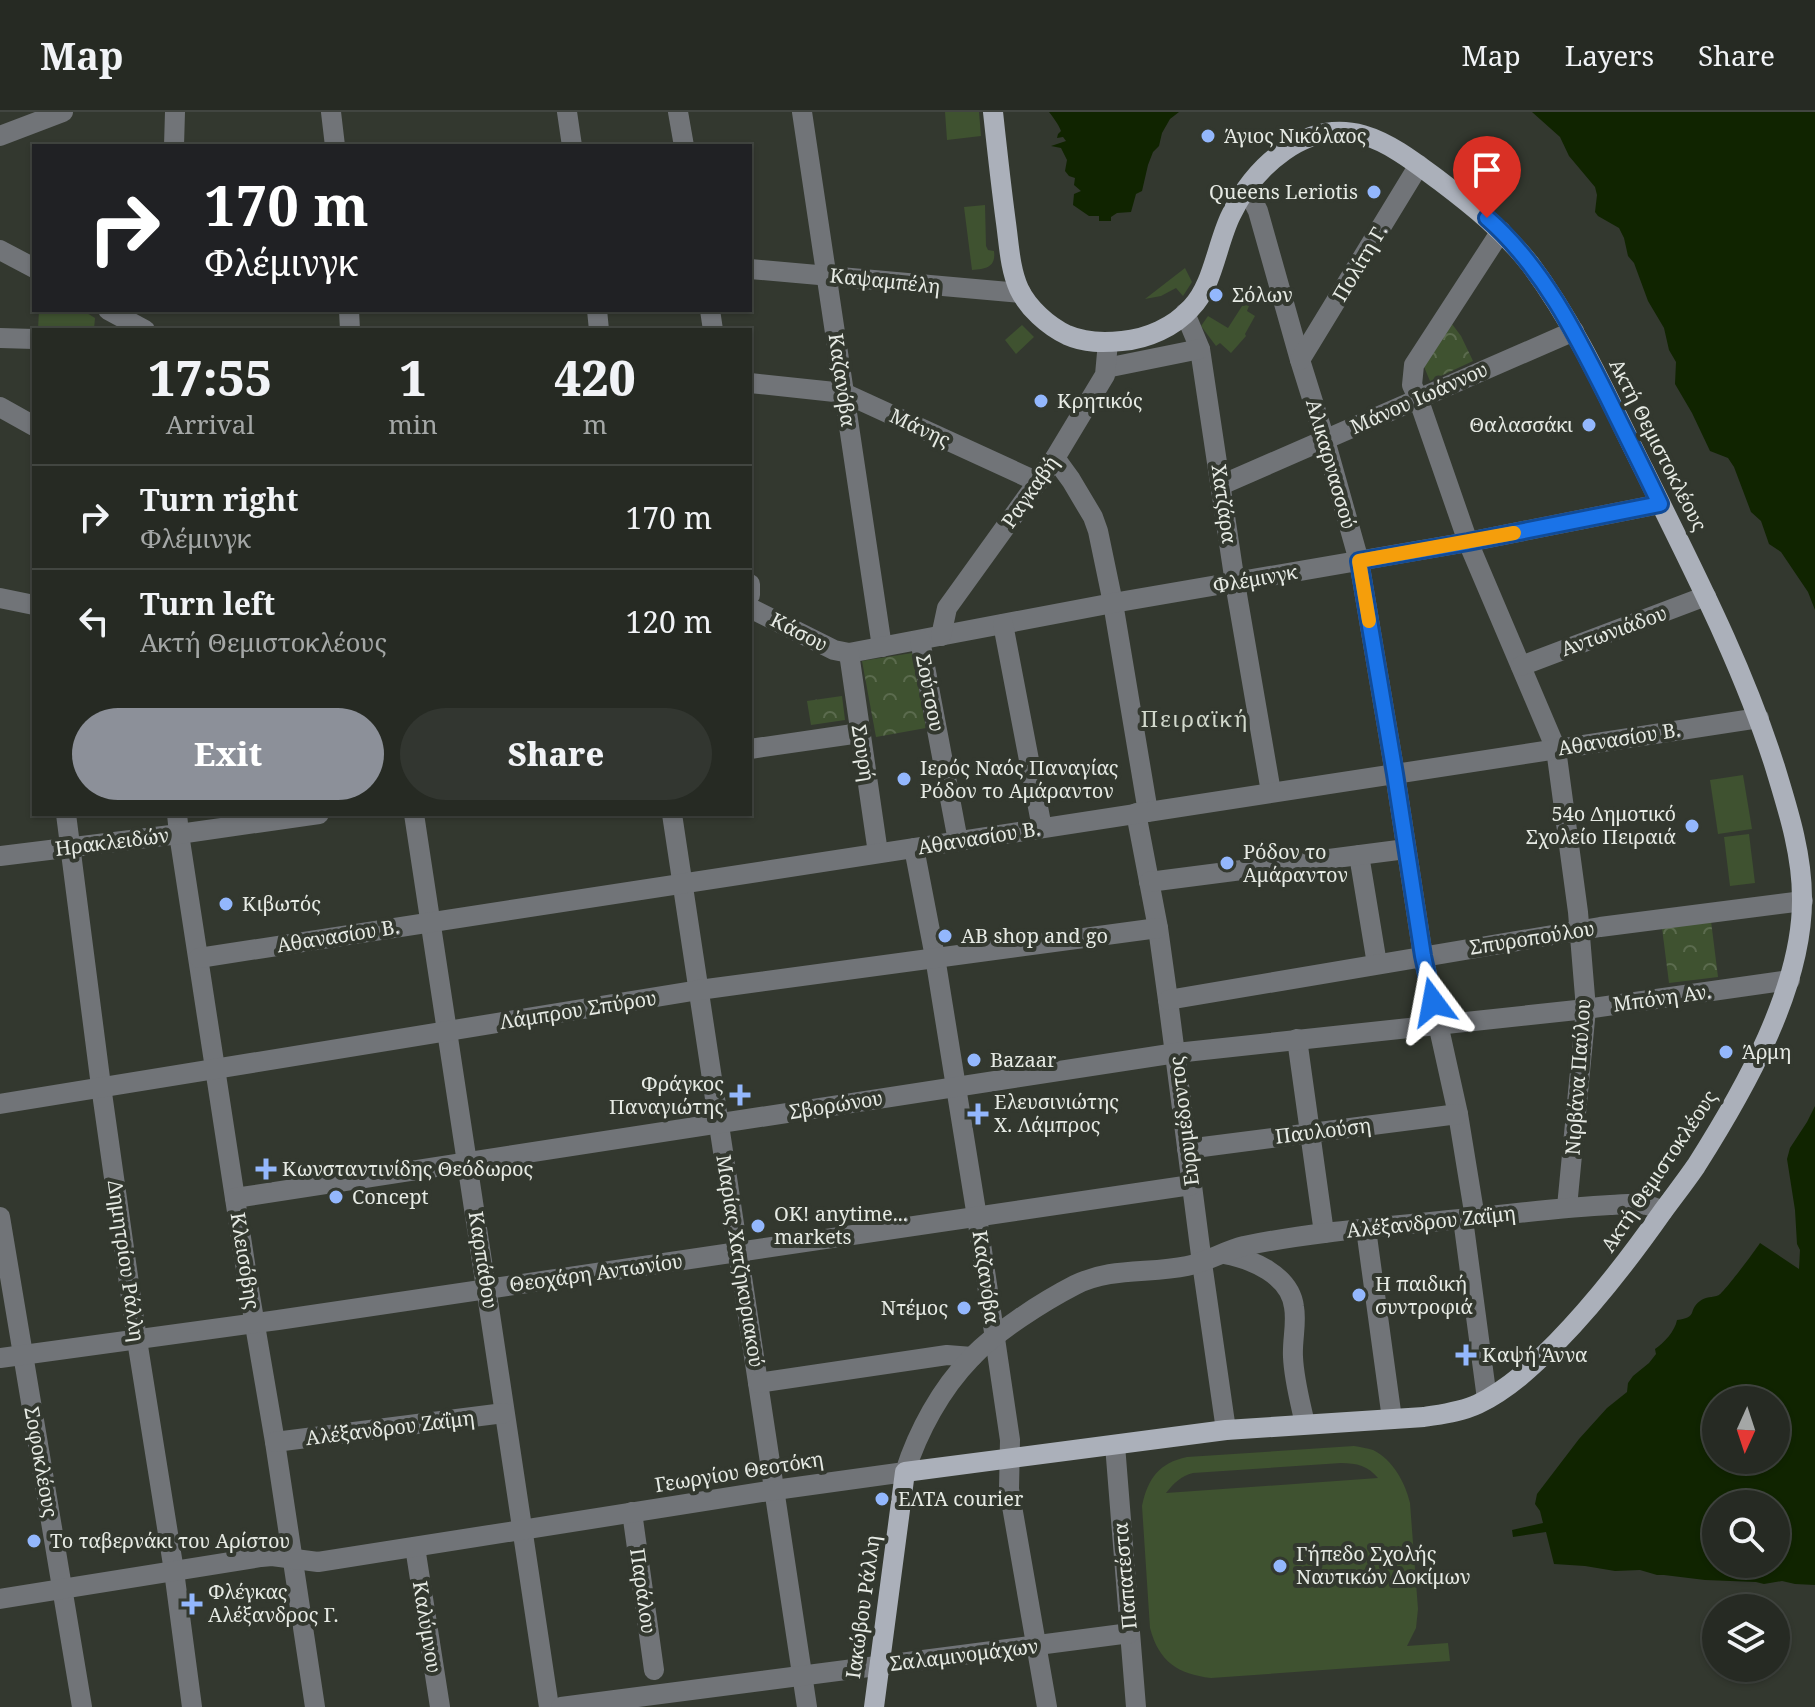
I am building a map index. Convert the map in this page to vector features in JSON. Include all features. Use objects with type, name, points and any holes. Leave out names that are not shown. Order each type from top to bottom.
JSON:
[{"type":"main road","name":"Ακτή Θεμιστοκλέους","points":[[993,112],[1011,261],[1021,293],[1047,321],[1066,334],[1093,343],[1130,341],[1148,336],[1185,313],[1203,288],[1231,216],[1246,190],[1284,150],[1313,135],[1347,132],[1390,147],[1473,206],[1501,231],[1531,266],[1574,331],[1706,596],[1759,718],[1793,826],[1803,901],[1790,980],[1770,1030],[1730,1110],[1635,1252],[1591,1307],[1525,1373],[1487,1399]]},
{"type":"main road","name":"Γεωργίου Θεοτόκη","points":[[905,1472],[1226,1430],[1457,1412],[1487,1399]]},
{"type":"main road","name":"Ιακώβου Ράλλη","points":[[874,1707],[905,1472]]},
{"type":"street","points":[[0,136],[63,112]]},
{"type":"street","points":[[174,144],[175,112]]},
{"type":"street","points":[[331,112],[335,144]]},
{"type":"street","points":[[567,112],[572,144]]},
{"type":"street","points":[[678,112],[684,144]]},
{"type":"street","name":"Καζανόβα","points":[[802,112],[882,647]]},
{"type":"street","name":"Πολίτη Γ.","points":[[1300,360],[1419,165]]},
{"type":"street","name":"Αλικαρνασσού","points":[[1246,190],[1258,211],[1359,561],[1423,956],[1458,1114],[1487,1399]]},
{"type":"street","name":"Νιρβάνα Παύλου","points":[[1501,231],[1414,365],[1412,385],[1468,542],[1556,749],[1580,930],[1586,1009],[1567,1207]]},
{"type":"street","points":[[0,250],[32,267]]},
{"type":"street","name":"Καψαμπέλη","points":[[752,269],[1021,293]]},
{"type":"street","points":[[112,312],[141,328]]},
{"type":"street","name":"Χατζάρα","points":[[1185,313],[1200,349],[1235,583],[1271,792]]},
{"type":"street","name":"Μάνου Ιωάννου","points":[[1221,485],[1574,331]]},
{"type":"street","points":[[0,338],[32,339]]},
{"type":"street","name":"Ραγκαβή","points":[[941,636],[947,608],[1055,458],[1105,375],[1108,342]]},
{"type":"street","points":[[1106,368],[1200,349]]},
{"type":"street","name":"Μάνης","points":[[752,383],[844,393],[1038,482]]},
{"type":"street","points":[[0,407],[32,425]]},
{"type":"street","name":"Ευρυμέδοντος","points":[[1055,458],[1093,517],[1113,603],[1149,882],[1176,1053],[1191,1185],[1211,1258],[1226,1430]]},
{"type":"street","name":"Φλέμινγκ","points":[[849,653],[1113,603],[1468,542],[1660,504]]},
{"type":"street","name":"Αντωνιάδου","points":[[1521,666],[1706,596]]},
{"type":"street","points":[[0,598],[32,605]]},
{"type":"street","name":"Κάσου","points":[[752,609],[834,650],[849,653]]},
{"type":"street","points":[[1003,624],[1042,828]]},
{"type":"street","name":"Σούτσου","points":[[920,640],[958,841]]},
{"type":"street","name":"Σουρή","points":[[849,653],[878,853]]},
{"type":"street","name":"Αθανασίου Β.","points":[[199,958],[1759,718]]},
{"type":"street","points":[[752,749],[860,733]]},
{"type":"street","name":"Δημητρίου Ράλλη","points":[[66,816],[101,1086],[192,1707]]},
{"type":"street","name":"Ηρακλειδών","points":[[0,856],[70,847],[178,824],[291,816]]},
{"type":"street","name":"Καρπάθου","points":[[414,816],[549,1707]]},
{"type":"street","name":"Μαρίας Χατζηκυριακού","points":[[672,816],[807,1707]]},
{"type":"street","name":"Κλεισόβης","points":[[178,824],[315,1707]]},
{"type":"street","name":"Καζανόβα","points":[[914,848],[977,1217],[1010,1440],[1009,1489],[1047,1707]]},
{"type":"street","points":[[1149,882],[1406,849]]},
{"type":"street","points":[[1359,855],[1377,964]]},
{"type":"street","name":"Σπυροπούλου","points":[[1168,1000],[1580,930],[1803,901]]},
{"type":"street","name":"Λάμπρου Σπύρου","points":[[0,1104],[699,990],[1158,928]]},
{"type":"street","name":"Μπόνη Αν.","points":[[1438,1025],[1586,1009],[1790,980]]},
{"type":"street","name":"Σβορώνου","points":[[235,1198],[1176,1053],[1438,1025]]},
{"type":"street","points":[[1297,1039],[1324,1233]]},
{"type":"street","name":"Παυλούση","points":[[1187,1149],[1458,1114]]},
{"type":"street","name":"Θεοχάρη Αντωνίου","points":[[0,1358],[1191,1185]]},
{"type":"street","name":"Αλέξανδρου Ζαΐμη","points":[[1211,1258],[1244,1246],[1324,1233],[1567,1207],[1644,1204],[1663,1211]]},
{"type":"street","name":"Σοφοκλέους","points":[[0,1217],[82,1707]]},
{"type":"street","points":[[1366,1229],[1392,1419]]},
{"type":"street","name":"Ιακώβου Ράλλη","points":[[905,1472],[917,1440],[952,1380],[972,1357],[1051,1298],[1079,1283],[1106,1275],[1176,1268],[1211,1258],[1242,1257],[1275,1276],[1289,1290],[1294,1303],[1294,1376],[1305,1424]]},
{"type":"street","points":[[758,1383],[947,1355],[972,1357]]},
{"type":"street","name":"Αλέξανδρου Ζαΐμη","points":[[275,1442],[504,1413]]},
{"type":"street","name":"Παπατέστα","points":[[1115,1445],[1136,1707]]},
{"type":"street","name":"Γεωργίου Θεοτόκη","points":[[0,1599],[261,1557],[318,1562],[905,1472]]},
{"type":"street","name":"Παράλου","points":[[632,1512],[654,1670]]},
{"type":"street","name":"Καλύμνου","points":[[415,1547],[440,1707]]},
{"type":"street","name":"Σαλαμινομάχων","points":[[561,1707],[1130,1633]]},
{"type":"green space","points":[[945,112],[979,112],[981,136],[947,140]]},
{"type":"green space","points":[[985,205],[986,246],[994,251],[994,261],[986,268],[972,270],[964,207]]},
{"type":"green space","points":[[1185,268],[1192,282],[1183,296],[1176,288],[1161,296],[1145,299]]},
{"type":"green space","points":[[1244,303],[1249,306],[1247,311],[1255,316],[1246,336],[1231,353],[1220,343],[1216,346],[1201,326],[1208,316],[1228,328]]},
{"type":"green space","points":[[39,312],[85,312],[95,318],[94,328],[38,328]]},
{"type":"green space","points":[[1452,324],[1473,361],[1430,381],[1422,362]]},
{"type":"green space","points":[[1022,325],[1034,337],[1016,354],[1005,340]]},
{"type":"green space","points":[[912,653],[926,728],[876,737],[862,661]]},
{"type":"green space","points":[[842,696],[845,720],[811,725],[807,701]]},
{"type":"green space","points":[[1743,775],[1752,829],[1718,834],[1710,780]]},
{"type":"green space","points":[[1749,834],[1755,883],[1730,886],[1724,837]]},
{"type":"green space","points":[[1711,921],[1718,977],[1669,983],[1662,928]]},
{"type":"green space","name":"Γήπεδο Σχολής Ναυτικών Δοκίμων","points":[[1354,1446],[1380,1454],[1397,1472],[1410,1503],[1418,1609],[1416,1628],[1407,1646],[1448,1643],[1450,1661],[1211,1678],[1189,1673],[1172,1664],[1159,1650],[1150,1628],[1142,1506],[1156,1473],[1169,1463],[1187,1457]],"holes":[[[1347,1463],[1366,1468],[1378,1478],[1166,1493],[1178,1480],[1193,1473]]]},
{"type":"shaded area","points":[[1049,112],[1179,112],[1170,119],[1162,133],[1159,146],[1148,165],[1142,191],[1136,194],[1131,212],[1117,213],[1111,221],[1099,221],[1099,216],[1089,216],[1073,205],[1074,194],[1081,191],[1074,185],[1075,178],[1065,171],[1067,160],[1061,148],[1051,146],[1066,141],[1063,137],[1057,138],[1061,131]]},
{"type":"shaded area","points":[[1532,112],[1815,112],[1815,610],[1808,592],[1781,552],[1769,544],[1761,521],[1751,512],[1734,467],[1728,458],[1710,451],[1675,384],[1676,362],[1669,350],[1664,328],[1648,301],[1619,228],[1595,212],[1595,187],[1569,156],[1560,137]]},
{"type":"shaded area","points":[[1815,1106],[1815,1585],[1782,1581],[1764,1584],[1705,1580],[1640,1570],[1615,1571],[1554,1564],[1546,1532],[1513,1537],[1512,1530],[1543,1523],[1535,1504],[1537,1494],[1579,1439],[1607,1408],[1627,1392],[1628,1383],[1656,1354],[1655,1349],[1669,1336],[1677,1320],[1691,1315],[1702,1299],[1719,1295],[1760,1243],[1799,1269],[1800,1250],[1787,1159],[1790,1148]]},
{"type":"slow traffic","points":[[1369,621],[1359,561],[1514,533]]},
{"type":"place","name":"Άγιος Νικόλαος","points":[[1208,136]]},
{"type":"place","name":"Queens Leriotis","points":[[1374,192]]},
{"type":"place","name":"Σόλων","points":[[1216,295]]},
{"type":"place","name":"Κρητικός","points":[[1041,401]]},
{"type":"place","name":"Θαλασσάκι","points":[[1589,425]]},
{"type":"place","name":"Ιερός Ναός Παναγίας Ρόδον το Αμάραντον","points":[[904,779]]},
{"type":"place","name":"54ο Δημοτικό Σχολείο Πειραιά","points":[[1692,826]]},
{"type":"place","name":"Ρόδον το Αμάραντον","points":[[1227,863]]},
{"type":"place","name":"Κιβωτός","points":[[226,904]]},
{"type":"place","name":"AB shop and go","points":[[945,936]]},
{"type":"place","name":"Άρμη","points":[[1726,1052]]},
{"type":"place","name":"Bazaar","points":[[974,1060]]},
{"type":"place","name":"Φράγκος Παναγιώτης","points":[[740,1095]]},
{"type":"place","name":"Ελευσινιώτης Χ. Λάμπρος","points":[[978,1114]]},
{"type":"place","name":"Κωνσταντινίδης Θεόδωρος","points":[[266,1169]]},
{"type":"place","name":"Concept","points":[[336,1197]]},
{"type":"place","name":"OK! anytime... markets","points":[[758,1226]]},
{"type":"place","name":"Η παιδική συντροφιά","points":[[1359,1295]]},
{"type":"place","name":"Ντέμος","points":[[964,1308]]},
{"type":"place","name":"Καψή Άννα","points":[[1466,1355]]},
{"type":"place","name":"ΕΛΤΑ courier","points":[[882,1499]]},
{"type":"place","name":"Το ταβερνάκι του Αρίστου","points":[[34,1541]]},
{"type":"place","name":"Γήπεδο Σχολής Ναυτικών Δοκίμων","points":[[1280,1566]]},
{"type":"place","name":"Φλέγκας Αλέξανδρος Γ.","points":[[192,1604]]},
{"type":"district","name":"Πειραϊκή","points":[[1195,719]]},
{"type":"route","points":[[1433,1002],[1359,561],[1660,504],[1574,331],[1531,266],[1487,218]]}]
